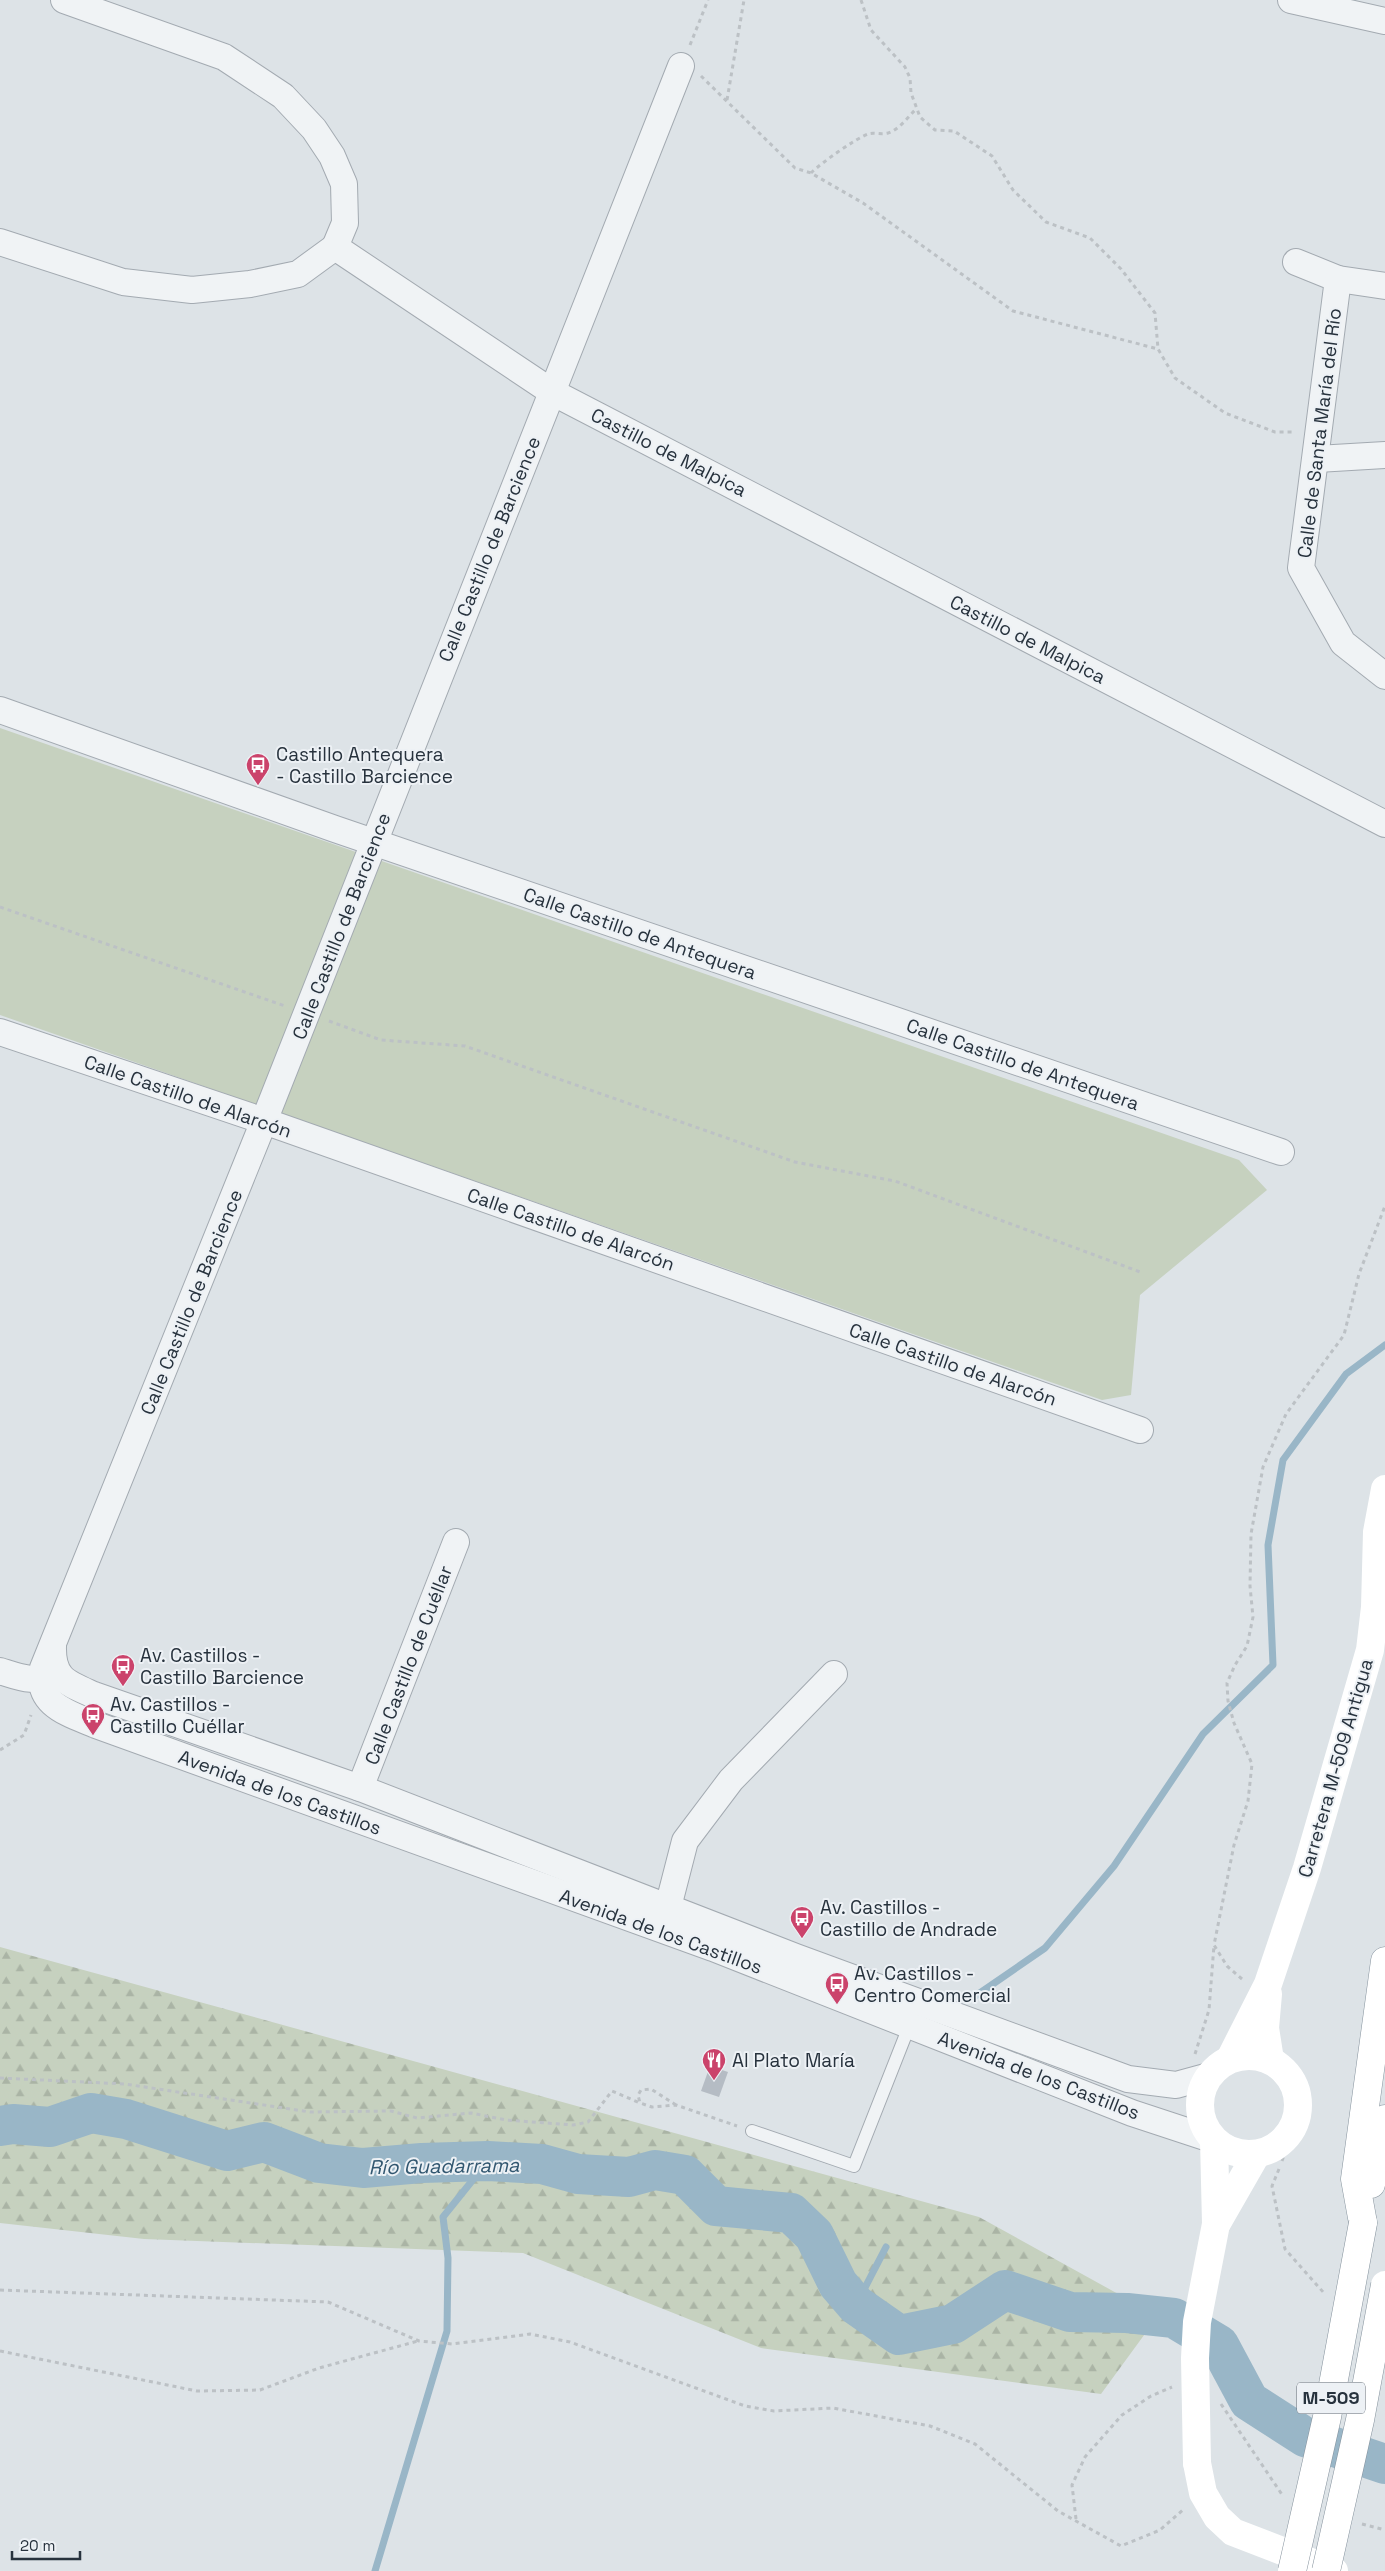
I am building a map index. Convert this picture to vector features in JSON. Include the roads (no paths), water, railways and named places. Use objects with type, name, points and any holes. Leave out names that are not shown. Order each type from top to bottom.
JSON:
[{"type":"main road","name":"Carretera M-509 Antigua","points":[[1270,2060],[1265,2028],[1268,1984],[1307,1868],[1370,1650],[1375,1607],[1377,1532],[1385,1489]]},
{"type":"main road","points":[[1363,2223],[1355,2179],[1385,1961]]},
{"type":"main road","name":"Carretera M-509 Antigua","points":[[1209,2072],[1268,1984]]},
{"type":"main road","points":[[1243,2056],[1257,2056],[1270,2060],[1282,2068],[1292,2080],[1298,2094],[1299,2110],[1295,2124],[1286,2139],[1272,2149],[1256,2155],[1233,2152],[1214,2140],[1204,2126],[1200,2109],[1202,2091],[1209,2072],[1243,2056]]},
{"type":"main road","name":"M-509","points":[[1292,2571],[1327,2417],[1363,2223],[1385,2120]]},
{"type":"main road","points":[[1214,2140],[1216,2224],[1197,2322],[1195,2358],[1197,2463],[1203,2493],[1217,2517],[1233,2532],[1334,2571]]},
{"type":"main road","points":[[1216,2224],[1256,2155]]},
{"type":"main road","name":"M-509","points":[[1326,2571],[1360,2420],[1385,2285]]},
{"type":"street","points":[[0,242],[123,282],[192,290],[250,284],[298,274],[335,247],[346,223],[344,184],[332,156],[314,129],[283,96],[224,57],[64,0]]},
{"type":"street","points":[[1291,0],[1385,21]]},
{"type":"street","name":"Calle Castillo de Barcience","points":[[49,1676],[53,1646],[264,1121],[682,64]]},
{"type":"street","name":"Castillo de Malpica","points":[[335,247],[552,392],[1385,824]]},
{"type":"street","points":[[1296,262],[1338,280],[1385,286]]},
{"type":"street","name":"Calle de Santa María del Río","points":[[1338,280],[1301,568],[1343,643],[1385,676]]},
{"type":"street","points":[[1316,459],[1385,455]]},
{"type":"street","name":"Calle Castillo de Antequera","points":[[0,710],[373,842],[1281,1152]]},
{"type":"street","name":"Calle Castillo de Alarcón","points":[[0,1032],[264,1121],[1140,1430]]},
{"type":"street","name":"Calle Castillo de Cuéllar","points":[[360,1788],[456,1542]]},
{"type":"street","points":[[0,1671],[25,1679],[49,1676]]},
{"type":"street","points":[[668,1907],[685,1842],[731,1780],[834,1674]]},
{"type":"street","name":"Avenida de los Castillos","points":[[1209,2072],[1176,2085],[1128,2079],[668,1907],[360,1788],[94,1695],[62,1678],[49,1676],[43,1690],[48,1699],[59,1708],[96,1725],[713,1948],[1132,2113],[1214,2140]]},
{"type":"lane","points":[[752,2131],[854,2166],[910,2024]]},
{"type":"waterway","points":[[974,1997],[1045,1948],[1114,1866],[1203,1734],[1273,1665],[1268,1545],[1283,1460],[1346,1374],[1385,1345]]},
{"type":"waterway","name":"Río Guadarrama","points":[[0,2126],[13,2124],[50,2127],[91,2113],[126,2119],[227,2151],[264,2142],[319,2163],[363,2168],[422,2163],[488,2161],[542,2164],[578,2174],[629,2177],[655,2170],[685,2175],[716,2206],[791,2213],[814,2235],[838,2284],[856,2305],[899,2335],[953,2324],[1005,2290],[1070,2312],[1127,2313],[1174,2318],[1219,2345],[1249,2401],[1305,2437],[1385,2464]]},
{"type":"waterway","points":[[375,2571],[447,2331],[448,2258],[443,2217],[488,2161]]},
{"type":"waterway","points":[[856,2305],[886,2247]]},
{"type":"place","name":"Castillo Antequera - Castillo Barcience","points":[[258,786]]},
{"type":"place","name":"Av. Castillos - Castillo Barcience","points":[[123,1687]]},
{"type":"place","name":"Av. Castillos - Castillo Cuéllar","points":[[93,1736]]},
{"type":"place","name":"Av. Castillos - Castillo de Andrade","points":[[802,1939]]},
{"type":"place","name":"Av. Castillos - Centro Comercial","points":[[837,2005]]},
{"type":"place","name":"Al Plato María","points":[[714,2081]]}]
